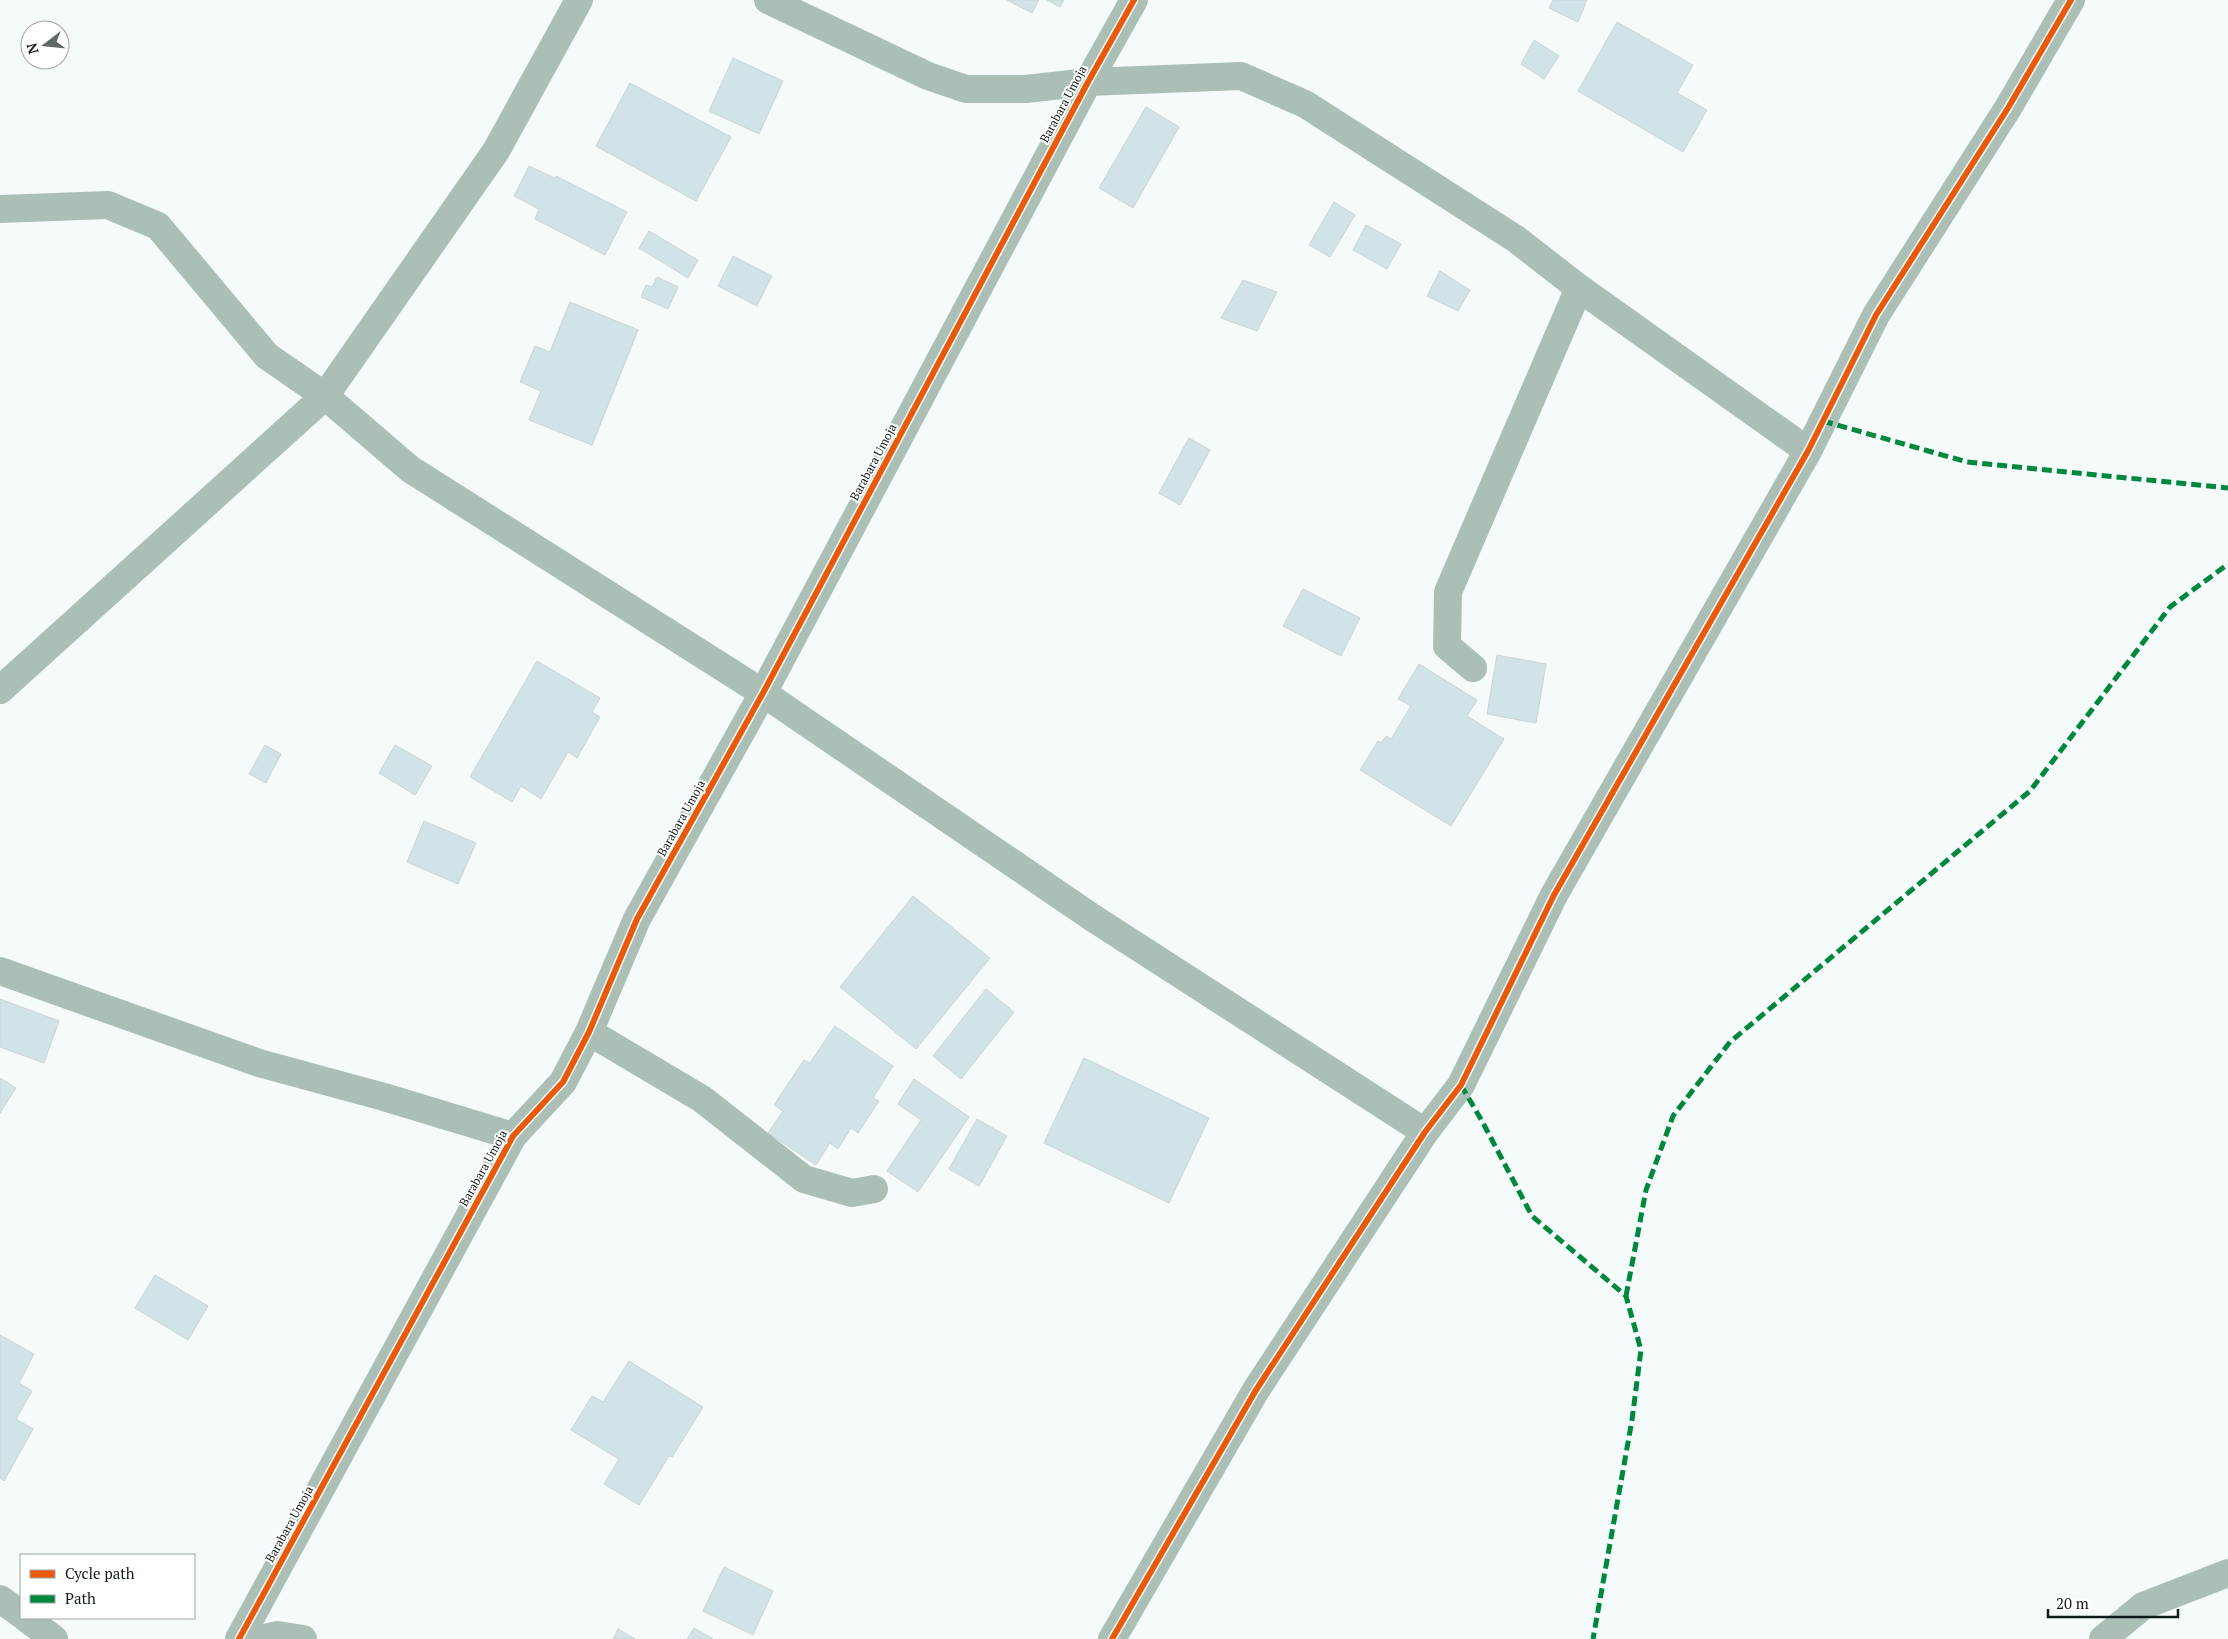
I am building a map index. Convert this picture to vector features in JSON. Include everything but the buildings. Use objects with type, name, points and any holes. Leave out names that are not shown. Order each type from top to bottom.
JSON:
[{"type":"street","points":[[0,690],[325,396],[496,151],[579,0]]},
{"type":"street","points":[[768,0],[928,76],[966,89],[1026,89],[1088,82],[1242,76],[1305,104],[1516,239],[1579,288],[1808,451]]},
{"type":"street","name":"Barabara Umoja","points":[[239,1639],[512,1136],[563,1082],[589,1032],[637,919],[763,693],[1088,82],[1134,0]]},
{"type":"street","points":[[1112,1639],[1256,1390],[1425,1132],[1461,1085],[1554,895],[1808,451],[1876,315],[2008,108],[2072,0]]},
{"type":"street","points":[[0,209],[108,206],[158,226],[267,356],[325,396],[410,469],[763,693],[1094,918],[1425,1132]]},
{"type":"street","points":[[1473,668],[1447,646],[1448,592],[1579,288]]},
{"type":"street","points":[[0,972],[259,1063],[384,1097],[512,1136]]},
{"type":"street","points":[[589,1032],[702,1099],[804,1179],[852,1193],[874,1189]]},
{"type":"street","points":[[2104,1639],[2143,1606],[2228,1574]]},
{"type":"street","points":[[0,1598],[20,1613]]},
{"type":"street","points":[[27,1619],[54,1639]]},
{"type":"street","points":[[261,1639],[278,1635],[302,1639]]},
{"type":"marked path","points":[[1823,421],[1967,462],[2228,488]]},
{"type":"marked path","points":[[1626,1296],[1646,1190],[1673,1116],[1730,1042],[2030,791],[2170,607],[2228,564]]},
{"type":"marked path","points":[[1461,1085],[1532,1216],[1626,1296],[1641,1350],[1632,1420],[1593,1639]]},
{"type":"cycle path","points":[[239,1639],[513,1136],[563,1082],[589,1032],[637,919],[763,693],[1088,82],[1134,0]]},
{"type":"cycle path","points":[[1112,1639],[1256,1390],[1425,1132],[1461,1085],[1554,895],[1808,451],[1876,315],[2008,108],[2071,0]]}]
